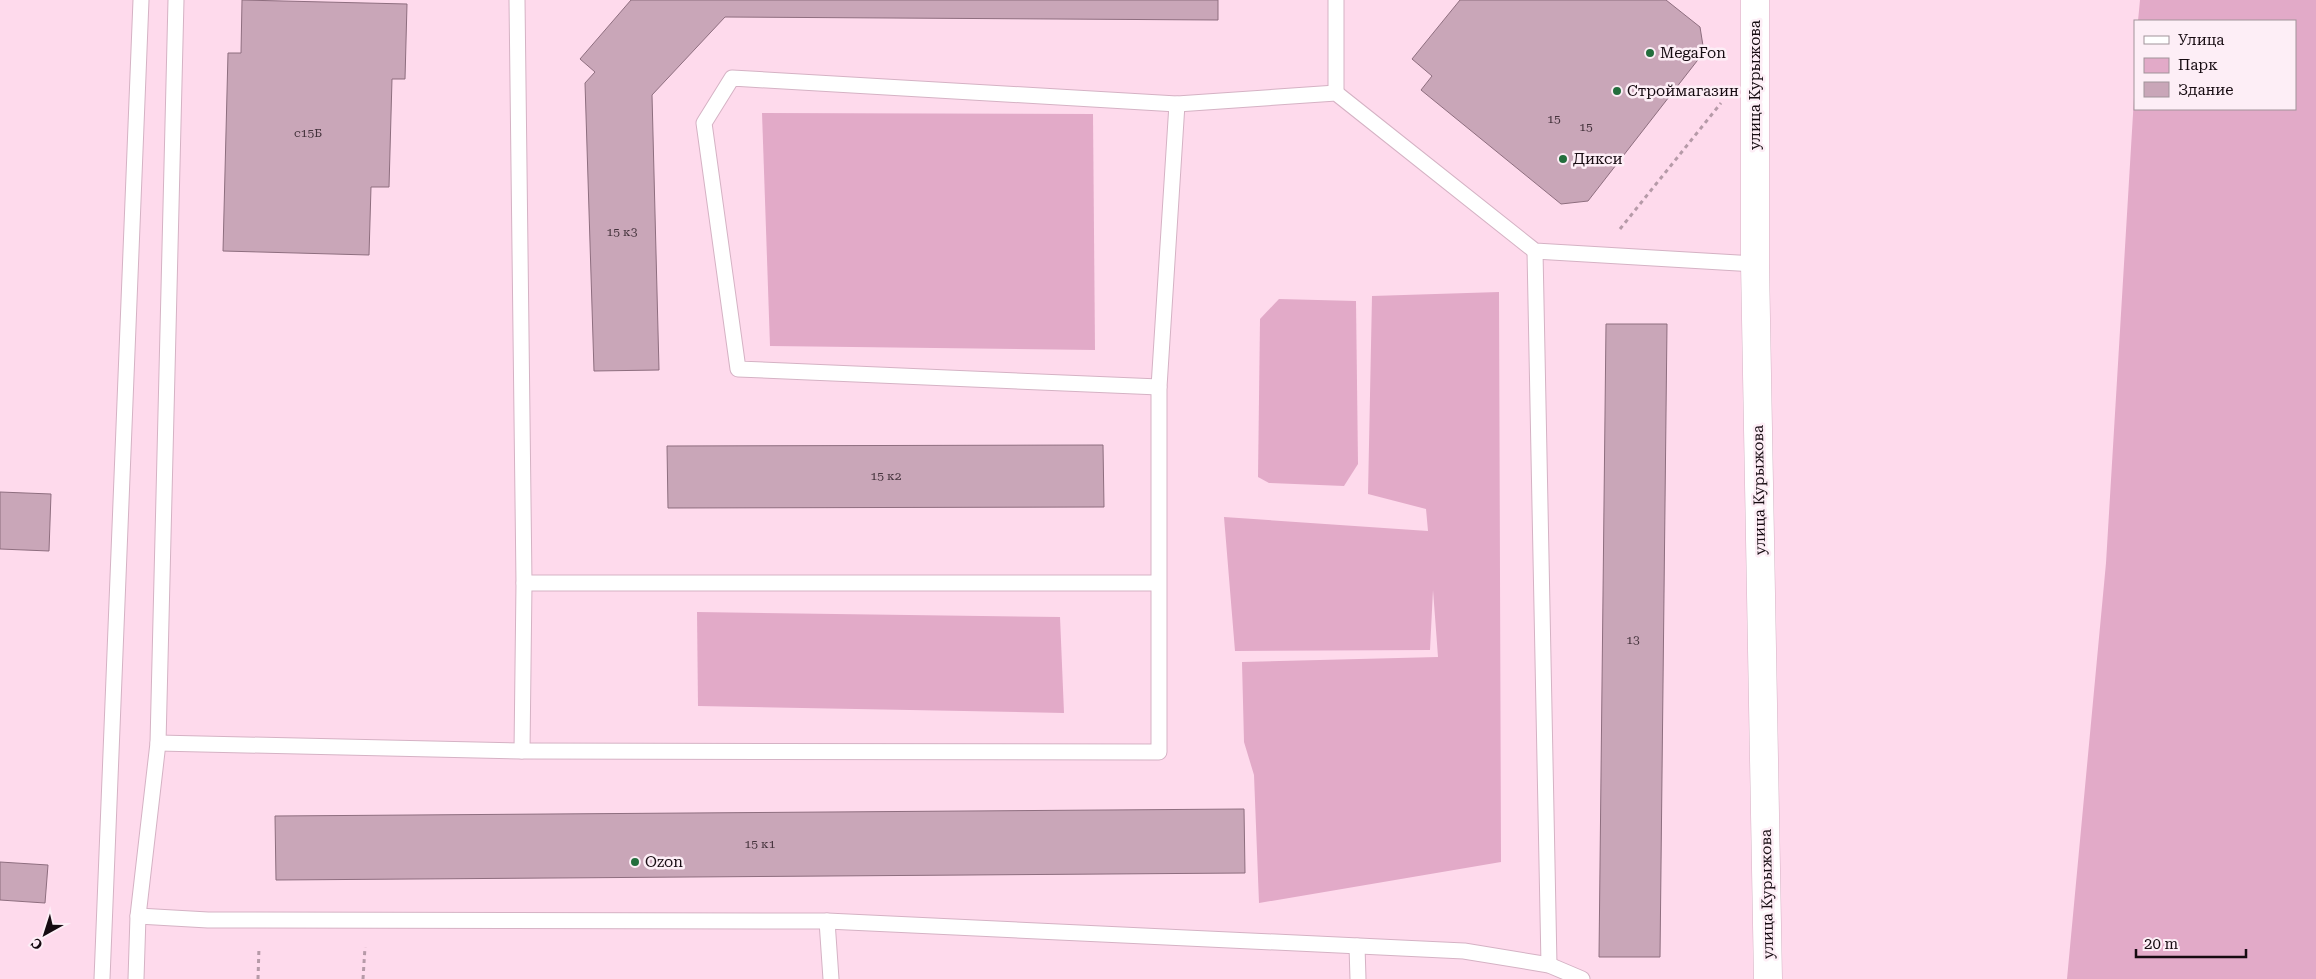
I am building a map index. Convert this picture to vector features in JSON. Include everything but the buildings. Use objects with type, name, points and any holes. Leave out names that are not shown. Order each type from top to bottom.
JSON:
[{"type":"street","name":"улица Курыжова","points":[[1755,0],[1755,264],[1768,979]]},
{"type":"lane","points":[[102,979],[141,0]]},
{"type":"lane","points":[[136,979],[138,916],[158,743],[176,0]]},
{"type":"lane","points":[[517,0],[524,583],[522,751]]},
{"type":"lane","points":[[1336,0],[1336,93]]},
{"type":"lane","points":[[1159,387],[738,369],[704,124],[732,78],[1177,104],[1336,93],[1535,251],[1755,264]]},
{"type":"lane","points":[[158,743],[522,751],[1160,752],[1158,583],[1159,387],[1177,104]]},
{"type":"lane","points":[[1535,251],[1549,965]]},
{"type":"lane","points":[[524,583],[1158,583]]},
{"type":"lane","points":[[138,916],[208,920],[826,921],[1464,951],[1549,965],[1582,979]]},
{"type":"lane","points":[[826,921],[831,979]]},
{"type":"lane","points":[[1357,946],[1358,979]]},
{"type":"path","points":[[1600,255],[1724,100]]},
{"type":"green space","points":[[2140,0],[2316,0],[2316,979],[2067,979],[2106,563],[2134,98],[2134,110],[2296,110],[2296,20],[2138,20]]},
{"type":"green space","points":[[762,113],[1093,114],[1095,350],[770,346]]},
{"type":"green space","points":[[1499,292],[1501,862],[1259,903],[1254,775],[1244,742],[1242,662],[1438,657],[1433,590],[1430,650],[1235,651],[1224,517],[1428,531],[1426,509],[1368,494],[1372,296]]},
{"type":"green space","points":[[1279,299],[1356,301],[1358,464],[1344,486],[1269,483],[1258,477],[1260,319]]},
{"type":"green space","points":[[697,612],[1060,617],[1064,713],[698,706]]},
{"type":"place","name":"MegaFon","points":[[1650,53]]},
{"type":"place","name":"Строймагазин","points":[[1617,91]]},
{"type":"place","name":"Дикси","points":[[1563,159]]},
{"type":"place","name":"Ozon","points":[[635,862]]}]
